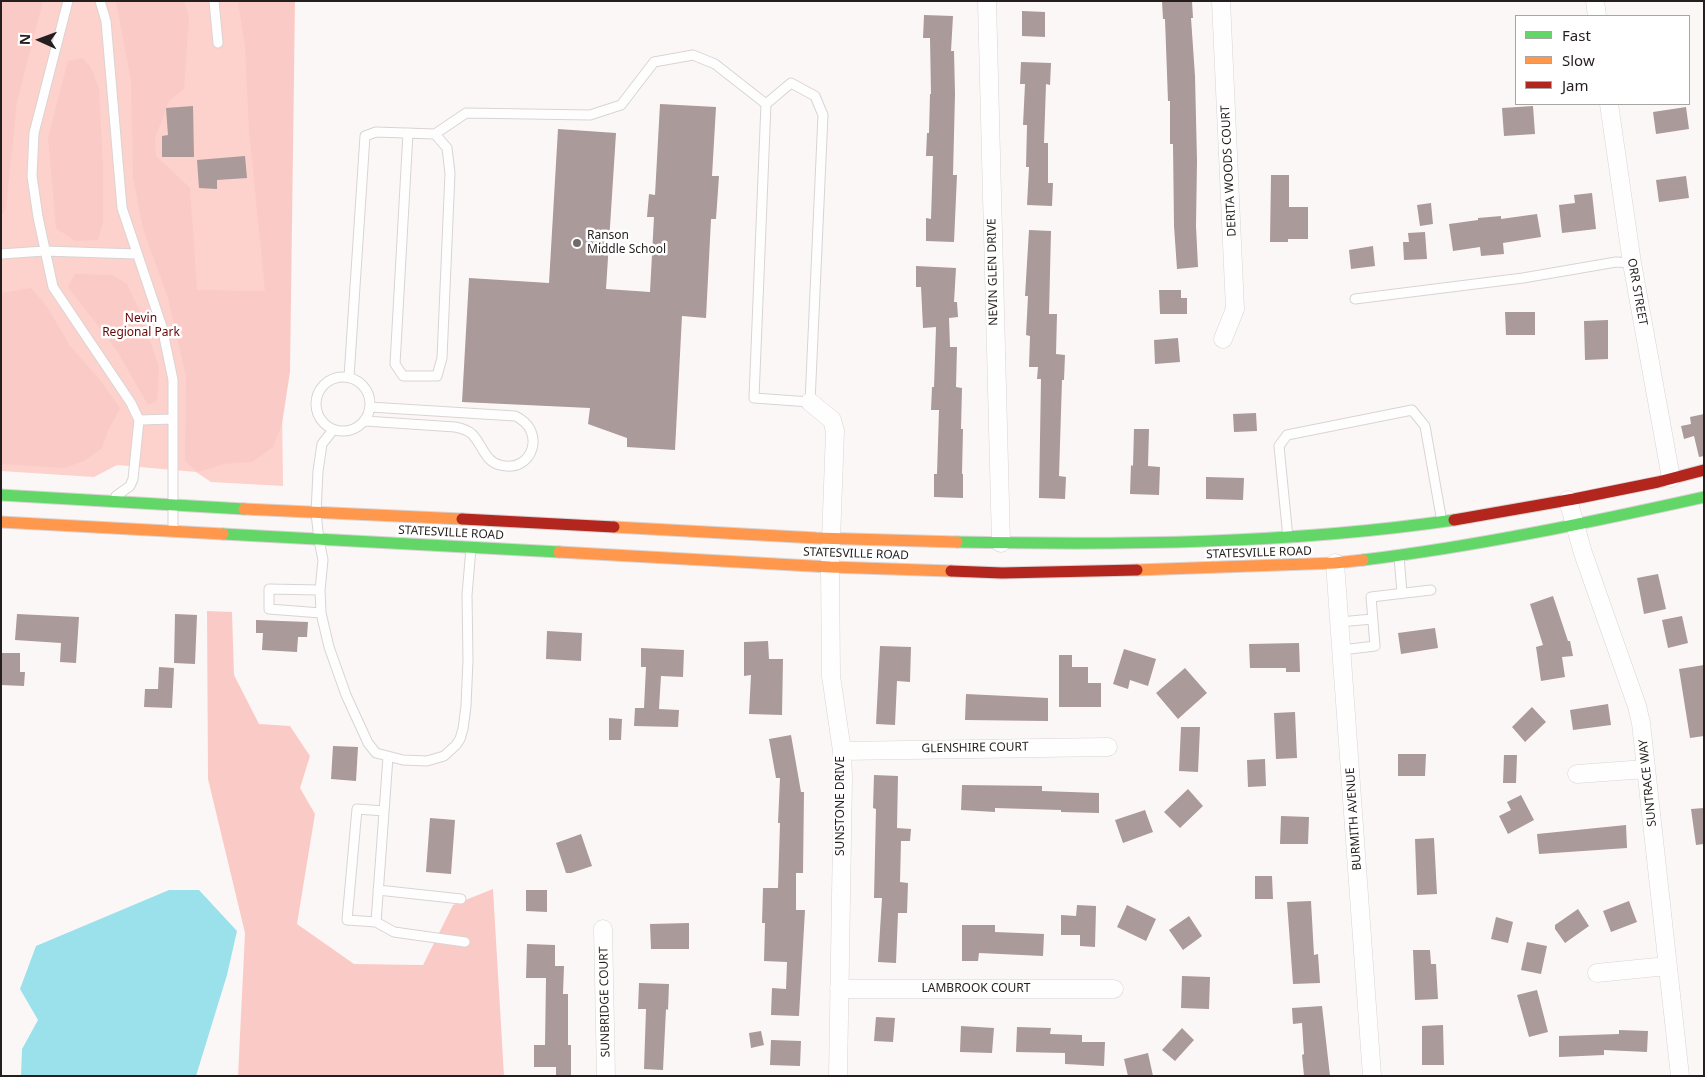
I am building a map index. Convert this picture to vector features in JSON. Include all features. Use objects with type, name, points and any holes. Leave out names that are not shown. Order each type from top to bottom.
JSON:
[{"type":"main road","name":"STATESVILLE ROAD","points":[[1,495],[173,506],[831,538],[1093,544],[1288,538],[1442,522],[1568,500],[1704,470]]},
{"type":"main road","name":"STATESVILLE ROAD","points":[[1,522],[830,567],[1002,573],[1189,569],[1335,563],[1398,556],[1575,525],[1704,497]]},
{"type":"street","name":"NEVIN GLEN DRIVE","points":[[987,1],[1001,543]]},
{"type":"street","name":"DERITA WOODS COURT","points":[[1221,1],[1235,309],[1223,339]]},
{"type":"street","points":[[1595,1],[1597,15]]},
{"type":"street","name":"ORR STREET","points":[[1610,105],[1632,262],[1671,478]]},
{"type":"street","name":"SUNSTONE DRIVE","points":[[810,402],[832,420],[836,431],[830,567],[831,676],[842,751],[838,1076]]},
{"type":"street","name":"SUNTRACE WAY","points":[[1568,500],[1583,553],[1637,706],[1642,730],[1680,1076]]},
{"type":"street","name":"BURMITH AVENUE","points":[[1335,563],[1372,1076]]},
{"type":"street","name":"GLENSHIRE COURT","points":[[842,751],[1108,747]]},
{"type":"street","points":[[1577,774],[1646,769]]},
{"type":"street","name":"SUNBRIDGE COURT","points":[[603,929],[606,1076]]},
{"type":"street","points":[[1598,972],[1667,966]]},
{"type":"street","name":"LAMBROOK COURT","points":[[839,989],[1114,989]]},
{"type":"lane","points":[[68,1],[34,134],[32,176],[44,252],[53,287],[131,403],[139,420],[133,479],[130,486],[123,492],[104,502]]},
{"type":"lane","points":[[100,1],[106,21],[122,208],[162,327],[173,380],[173,532]]},
{"type":"lane","points":[[214,1],[218,43]]},
{"type":"lane","points":[[349,377],[365,136],[376,132],[435,134],[466,113],[590,115],[621,105],[654,62],[692,55],[715,64],[766,104]]},
{"type":"lane","points":[[791,84],[815,96],[823,115],[810,402],[754,398],[766,104],[791,84]]},
{"type":"lane","points":[[408,133],[396,364],[404,376],[437,376],[442,358],[450,173],[447,148],[435,134]]},
{"type":"lane","points":[[1,254],[44,252],[137,254]]},
{"type":"lane","points":[[1355,299],[1523,278],[1616,262],[1632,262]]},
{"type":"lane","points":[[339,377],[349,377],[358,380],[365,386],[369,394],[370,407],[365,421],[358,428],[341,432],[325,425],[316,410],[316,401],[323,385],[339,377]]},
{"type":"lane","points":[[365,421],[465,429],[472,434],[490,460],[499,465],[511,466],[521,464],[529,456],[533,446],[534,436],[530,427],[522,419],[515,416],[370,407]]},
{"type":"lane","points":[[1288,538],[1279,446],[1286,435],[1412,410],[1425,426],[1442,522]]},
{"type":"lane","points":[[139,420],[173,419]]},
{"type":"lane","points":[[333,430],[322,444],[318,471],[316,513],[323,560],[320,590],[321,613],[329,647],[344,687],[368,743],[376,753],[388,757],[416,761],[436,759],[451,751],[460,738],[466,706],[468,660],[467,595],[471,548]]},
{"type":"lane","points":[[1398,556],[1402,593]]},
{"type":"lane","points":[[320,590],[269,589],[269,609],[321,613]]},
{"type":"lane","points":[[1342,650],[1375,646],[1371,597],[1431,590]]},
{"type":"lane","points":[[1340,622],[1372,619]]},
{"type":"lane","points":[[376,922],[388,757]]},
{"type":"lane","points":[[384,811],[358,809],[348,920],[376,922],[394,932],[465,942]]},
{"type":"lane","points":[[378,890],[461,899]]},
{"type":"green space","name":"Nevin Regional Park","points":[[1,1],[277,1],[283,486],[211,482],[196,472],[117,465],[94,477],[1,471]]},
{"type":"green space","points":[[1,1],[43,1],[17,101],[6,209],[1,215]]},
{"type":"green space","points":[[116,1],[184,1],[189,16],[184,89],[169,101],[155,138],[156,156],[190,188],[197,290],[265,291],[249,130],[245,46],[238,1],[295,1],[290,372],[282,424],[273,447],[252,462],[224,464],[198,472],[185,461],[186,376],[168,298],[143,229],[133,177],[131,81]]},
{"type":"green space","points":[[83,58],[91,68],[99,88],[103,167],[103,221],[98,240],[75,241],[56,228],[48,138],[68,61]]},
{"type":"green space","points":[[75,274],[112,275],[127,284],[140,312],[159,367],[157,401],[148,405],[116,349],[68,287]]},
{"type":"green space","points":[[31,288],[47,307],[70,346],[100,380],[120,408],[108,431],[102,448],[84,461],[64,468],[1,464],[1,293]]},
{"type":"green space","points":[[207,611],[232,612],[234,675],[259,724],[290,726],[310,756],[300,788],[315,814],[297,924],[354,964],[423,965],[453,905],[493,889],[504,1076],[238,1076],[245,933],[208,779]]},
{"type":"water","points":[[169,890],[199,890],[237,931],[227,975],[196,1076],[21,1076],[22,1049],[38,1020],[20,989],[36,946]]},
{"type":"building","points":[[1162,1],[1192,1],[1198,267],[1177,269],[1174,226],[1173,144],[1170,144],[1170,101],[1168,101],[1165,19],[1163,19]]},
{"type":"building","points":[[1022,11],[1045,12],[1045,37],[1022,36]]},
{"type":"building","points":[[924,15],[953,16],[951,51],[954,51],[955,94],[953,175],[957,175],[954,242],[926,241],[926,218],[931,219],[933,156],[926,156],[931,94],[930,38],[923,38]]},
{"type":"building","points":[[1021,62],[1051,63],[1050,85],[1046,84],[1044,143],[1048,143],[1048,183],[1053,183],[1052,206],[1027,205],[1029,167],[1026,167],[1027,125],[1023,125],[1025,84],[1020,84]]},
{"type":"building","points":[[660,104],[716,107],[712,176],[719,176],[716,219],[711,219],[706,318],[682,316],[675,450],[627,447],[627,438],[588,424],[590,408],[462,402],[469,278],[549,283],[558,129],[616,133],[606,289],[650,292],[654,217],[647,217],[649,194],[655,195]]},
{"type":"building","points":[[193,106],[194,157],[162,157],[162,136],[168,135],[166,108]]},
{"type":"building","points":[[1533,106],[1535,134],[1504,136],[1502,108]]},
{"type":"building","points":[[1686,107],[1689,129],[1656,134],[1653,112]]},
{"type":"building","points":[[245,156],[247,178],[217,180],[217,189],[199,188],[197,160]]},
{"type":"building","points":[[1271,175],[1289,175],[1289,207],[1308,207],[1308,239],[1288,239],[1288,242],[1270,242]]},
{"type":"building","points":[[1686,176],[1689,198],[1659,202],[1656,180]]},
{"type":"building","points":[[1592,193],[1596,229],[1562,233],[1559,205],[1575,203],[1574,195]]},
{"type":"building","points":[[1431,203],[1433,224],[1420,226],[1417,205]]},
{"type":"building","points":[[1537,214],[1541,237],[1503,243],[1504,254],[1481,256],[1480,247],[1453,251],[1449,224],[1478,220],[1478,218],[1501,216],[1501,219]]},
{"type":"building","points":[[1029,230],[1051,231],[1049,314],[1057,314],[1056,354],[1065,355],[1064,380],[1062,380],[1059,476],[1066,477],[1065,499],[1039,498],[1041,379],[1037,379],[1038,367],[1029,367],[1030,336],[1026,335],[1028,296],[1025,296]]},
{"type":"building","points":[[1425,232],[1427,259],[1404,260],[1403,242],[1409,242],[1408,233]]},
{"type":"building","points":[[1373,246],[1375,266],[1351,269],[1349,250]]},
{"type":"building","points":[[916,266],[956,268],[954,302],[957,302],[958,317],[949,318],[950,347],[957,347],[956,387],[962,388],[963,498],[934,497],[934,474],[937,474],[939,410],[931,410],[932,387],[934,387],[936,327],[923,328],[921,287],[916,287]]},
{"type":"building","points":[[1159,290],[1181,290],[1181,298],[1187,298],[1187,314],[1160,314]]},
{"type":"building","points":[[1505,312],[1535,312],[1535,335],[1506,335]]},
{"type":"building","points":[[1608,320],[1608,359],[1585,360],[1584,321]]},
{"type":"building","points":[[1178,338],[1180,362],[1155,364],[1154,340]]},
{"type":"building","points":[[1256,413],[1257,431],[1234,432],[1233,414]]},
{"type":"building","points":[[1704,414],[1704,456],[1699,457],[1694,436],[1684,439],[1681,426],[1691,424],[1690,417]]},
{"type":"building","points":[[1134,429],[1149,429],[1148,466],[1160,467],[1159,495],[1130,494]]},
{"type":"building","points":[[1206,477],[1244,478],[1243,500],[1206,499]]},
{"type":"building","points":[[1658,574],[1666,609],[1644,614],[1637,578]]},
{"type":"building","points":[[1553,596],[1568,641],[1570,641],[1573,656],[1562,657],[1565,677],[1541,681],[1536,647],[1543,645],[1530,604]]},
{"type":"building","points":[[17,614],[79,617],[76,663],[60,662],[61,643],[15,640]]},
{"type":"building","points":[[175,614],[197,615],[195,664],[174,663]]},
{"type":"building","points":[[1682,616],[1688,643],[1668,648],[1662,620]]},
{"type":"building","points":[[256,620],[308,622],[307,637],[298,637],[297,652],[262,650],[263,633],[256,633]]},
{"type":"building","points":[[1435,628],[1438,648],[1401,654],[1398,633]]},
{"type":"building","points":[[547,631],[582,633],[581,661],[546,659]]},
{"type":"building","points":[[768,641],[769,659],[783,659],[782,715],[749,714],[751,675],[744,676],[744,642]]},
{"type":"building","points":[[1299,643],[1300,672],[1286,672],[1286,668],[1250,668],[1249,644]]},
{"type":"building","points":[[880,646],[911,647],[910,682],[897,681],[895,725],[876,724]]},
{"type":"building","points":[[641,648],[684,650],[683,677],[661,676],[659,709],[679,710],[678,727],[634,726],[635,708],[644,708],[646,667],[641,667]]},
{"type":"building","points":[[1124,649],[1156,659],[1148,686],[1130,680],[1128,689],[1113,684]]},
{"type":"building","points":[[2,653],[20,653],[20,672],[25,672],[24,686],[1,685]]},
{"type":"building","points":[[1059,655],[1072,655],[1072,667],[1088,667],[1088,683],[1101,683],[1101,707],[1059,707]]},
{"type":"building","points":[[1704,665],[1704,736],[1690,738],[1679,669]]},
{"type":"building","points":[[159,667],[174,668],[172,708],[144,707],[145,689],[158,689]]},
{"type":"building","points":[[1185,668],[1207,693],[1178,719],[1156,693]]},
{"type":"building","points":[[966,694],[1048,698],[1048,721],[965,720]]},
{"type":"building","points":[[1608,704],[1611,725],[1573,730],[1570,710]]},
{"type":"building","points":[[1532,707],[1546,722],[1525,742],[1512,727]]},
{"type":"building","points":[[1295,712],[1297,758],[1276,759],[1274,713]]},
{"type":"building","points":[[609,718],[622,719],[621,740],[609,740]]},
{"type":"building","points":[[1181,727],[1200,727],[1198,772],[1179,771]]},
{"type":"building","points":[[791,735],[801,792],[804,792],[803,873],[796,873],[796,910],[805,910],[799,1016],[771,1015],[772,988],[786,989],[787,962],[764,961],[765,923],[762,923],[763,888],[778,888],[780,778],[776,778],[769,739]]},
{"type":"building","points":[[333,746],[358,747],[356,781],[331,779]]},
{"type":"building","points":[[1398,754],[1426,754],[1425,776],[1398,776]]},
{"type":"building","points":[[1504,755],[1517,755],[1516,783],[1503,783]]},
{"type":"building","points":[[1265,759],[1266,786],[1248,787],[1247,760]]},
{"type":"building","points":[[874,775],[898,776],[897,828],[911,829],[910,841],[901,841],[900,882],[908,883],[907,913],[898,913],[896,963],[878,962],[882,898],[874,898],[876,809],[873,808]]},
{"type":"building","points":[[962,785],[1042,786],[1042,791],[1099,793],[1099,813],[995,808],[995,812],[961,810]]},
{"type":"building","points":[[1188,789],[1203,806],[1180,828],[1164,812]]},
{"type":"building","points":[[1521,795],[1534,820],[1508,834],[1499,816],[1511,810],[1507,802]]},
{"type":"building","points":[[1704,808],[1704,844],[1696,845],[1691,809]]},
{"type":"building","points":[[1145,810],[1153,832],[1123,843],[1115,820]]},
{"type":"building","points":[[1281,816],[1309,817],[1308,844],[1280,844]]},
{"type":"building","points":[[430,818],[455,820],[451,874],[426,872]]},
{"type":"building","points":[[1626,825],[1627,848],[1539,854],[1537,834]]},
{"type":"building","points":[[581,834],[592,866],[566,873],[556,843]]},
{"type":"building","points":[[1434,838],[1437,894],[1417,895],[1415,839]]},
{"type":"building","points":[[1255,876],[1272,876],[1273,899],[1255,899]]},
{"type":"building","points":[[526,890],[547,890],[547,912],[526,911]]},
{"type":"building","points":[[1311,901],[1314,955],[1318,954],[1320,983],[1293,984],[1287,902]]},
{"type":"building","points":[[1629,901],[1637,922],[1611,932],[1603,911]]},
{"type":"building","points":[[1077,905],[1096,906],[1095,947],[1080,946],[1080,935],[1061,935],[1061,915],[1076,916]]},
{"type":"building","points":[[1127,905],[1156,919],[1146,941],[1117,927]]},
{"type":"building","points":[[1578,909],[1589,926],[1565,943],[1555,929],[1555,925]]},
{"type":"building","points":[[1189,916],[1202,936],[1183,950],[1169,930]]},
{"type":"building","points":[[1496,917],[1513,922],[1508,943],[1491,939]]},
{"type":"building","points":[[689,923],[689,949],[651,949],[650,924]]},
{"type":"building","points":[[962,925],[995,925],[995,932],[1044,934],[1043,956],[979,953],[978,961],[962,961]]},
{"type":"building","points":[[1527,942],[1547,946],[1541,974],[1521,970]]},
{"type":"building","points":[[527,944],[555,945],[555,966],[564,966],[563,994],[568,994],[568,1045],[571,1045],[571,1076],[556,1076],[556,1067],[534,1067],[534,1045],[545,1045],[546,978],[526,978]]},
{"type":"building","points":[[1413,950],[1430,950],[1431,964],[1436,964],[1438,999],[1415,1000]]},
{"type":"building","points":[[1182,976],[1210,977],[1209,1009],[1181,1008]]},
{"type":"building","points":[[639,983],[669,984],[663,1070],[644,1069],[646,1009],[638,1009]]},
{"type":"building","points":[[1537,990],[1548,1032],[1529,1037],[1517,995]]},
{"type":"building","points":[[1322,1006],[1330,1076],[1304,1076],[1302,1023],[1293,1024],[1292,1008]]},
{"type":"building","points":[[876,1017],[895,1018],[893,1042],[874,1041]]},
{"type":"building","points":[[1443,1025],[1444,1065],[1422,1065],[1422,1026]]},
{"type":"building","points":[[961,1026],[994,1028],[992,1053],[960,1052]]},
{"type":"building","points":[[1017,1027],[1051,1028],[1050,1034],[1082,1035],[1082,1042],[1105,1042],[1104,1066],[1065,1064],[1065,1053],[1016,1052]]},
{"type":"building","points":[[1182,1028],[1194,1040],[1175,1061],[1162,1050]]},
{"type":"building","points":[[1619,1030],[1648,1031],[1647,1052],[1604,1050],[1604,1055],[1559,1057],[1559,1036],[1619,1034]]},
{"type":"building","points":[[761,1031],[764,1045],[751,1048],[749,1033]]},
{"type":"building","points":[[771,1040],[801,1041],[800,1066],[770,1065]]},
{"type":"building","points":[[1148,1053],[1153,1076],[1128,1076],[1124,1059]]},
{"type":"traffic: fast","points":[[1,495],[244,509]]},
{"type":"traffic: fast","points":[[1363,560],[1492,541],[1704,497]]},
{"type":"traffic: fast","points":[[957,542],[1144,543],[1206,541],[1330,534],[1454,520]]},
{"type":"traffic: fast","points":[[223,534],[559,552]]},
{"type":"traffic: slow","points":[[244,509],[462,519]]},
{"type":"traffic: slow","points":[[1,522],[223,534]]},
{"type":"traffic: slow","points":[[614,527],[816,538],[957,542]]},
{"type":"traffic: slow","points":[[559,552],[830,567],[951,571]]},
{"type":"traffic: slow","points":[[1137,570],[1335,563],[1363,560]]},
{"type":"traffic: jam","points":[[1454,520],[1574,499],[1658,482],[1704,470]]},
{"type":"traffic: jam","points":[[462,519],[614,527]]},
{"type":"traffic: jam","points":[[951,571],[1002,573],[1137,570]]},
{"type":"place","name":"Ranson Middle School","points":[[577,243]]}]
